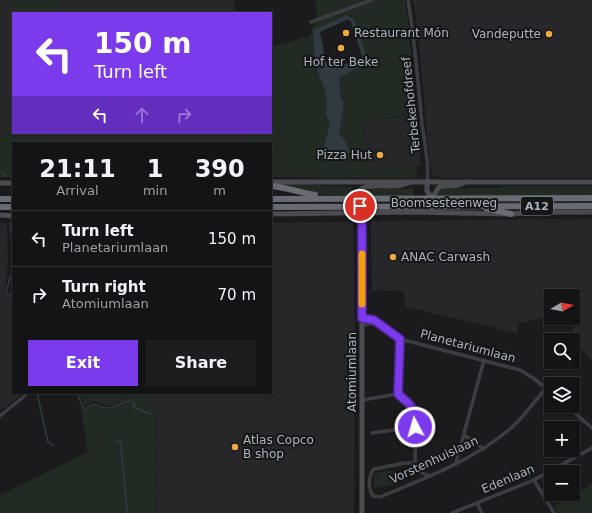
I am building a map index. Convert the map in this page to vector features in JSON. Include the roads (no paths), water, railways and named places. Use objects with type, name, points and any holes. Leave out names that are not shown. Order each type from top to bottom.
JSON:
[{"type":"highway","points":[[272,186],[284,187],[300,193],[316,195],[320,198]]},
{"type":"highway","name":"A12","points":[[272,198],[592,198]]},
{"type":"highway","points":[[0,199],[12,199]]},
{"type":"highway","points":[[483,206],[490,210],[512,214]]},
{"type":"highway","name":"A12","points":[[272,207],[592,206]]},
{"type":"highway","points":[[0,207],[12,207]]},
{"type":"main road","name":"Boomsesteenweg","points":[[272,182],[592,182]]},
{"type":"main road","points":[[357,198],[358,191],[366,186],[398,186],[411,182]]},
{"type":"main road","name":"Terbekehofdreef","points":[[427,182],[427,191],[436,206]]},
{"type":"main road","points":[[432,198],[439,187],[458,186],[465,182]]},
{"type":"main road","points":[[0,183],[12,183]]},
{"type":"main road","name":"Atomiumlaan","points":[[357,198],[361,214],[362,513]]},
{"type":"main road","name":"Boomsesteenweg","points":[[272,214],[361,214],[411,212],[512,214],[538,212],[592,212]]},
{"type":"main road","points":[[0,215],[11,216]]},
{"type":"street","points":[[311,22],[372,0]]},
{"type":"street","name":"Terbekehofdreef","points":[[408,0],[413,30],[427,164],[427,182]]},
{"type":"street","name":"Planetariumlaan","points":[[362,318],[374,320],[400,339],[520,370],[544,387]]},
{"type":"street","points":[[362,326],[378,323]]},
{"type":"street","points":[[398,394],[400,339]]},
{"type":"street","points":[[456,463],[484,360]]},
{"type":"street","name":"Vorstenhuislaan","points":[[415,463],[377,467],[372,470],[370,476],[370,490],[373,496],[380,496],[430,476],[484,449],[511,428],[544,390]]},
{"type":"street","points":[[362,400],[398,394],[411,405],[416,413],[415,463],[420,472],[430,476]]},
{"type":"street","points":[[0,416],[26,395]]},
{"type":"street","points":[[574,413],[592,428]]},
{"type":"street","points":[[372,433],[415,427]]},
{"type":"street","points":[[464,435],[484,449]]},
{"type":"street","name":"Edenlaan","points":[[452,513],[460,512],[476,503],[534,480],[592,448]]},
{"type":"street","points":[[534,480],[554,513]]},
{"type":"street","points":[[476,503],[482,513]]},
{"type":"waterway","points":[[0,171],[3,172],[6,177]]},
{"type":"waterway","points":[[10,223],[12,236]]},
{"type":"waterway","points":[[12,275],[6,293],[12,297]]},
{"type":"waterway","points":[[37,394],[48,442],[53,445]]},
{"type":"waterway","points":[[77,394],[82,406],[85,409],[94,405],[106,408],[112,407],[133,400],[135,408],[151,414]]},
{"type":"waterway","points":[[117,441],[120,442],[121,445],[127,513]]},
{"type":"place","name":"Restaurant Món","points":[[346,33]]},
{"type":"place","name":"Vandeputte","points":[[549,34]]},
{"type":"place","name":"Hof ter Beke","points":[[341,48]]},
{"type":"place","name":"Pizza Hut","points":[[380,155]]},
{"type":"place","name":"ANAC Carwash","points":[[393,257]]},
{"type":"place","name":"Atlas Copco B shop","points":[[235,447]]}]
